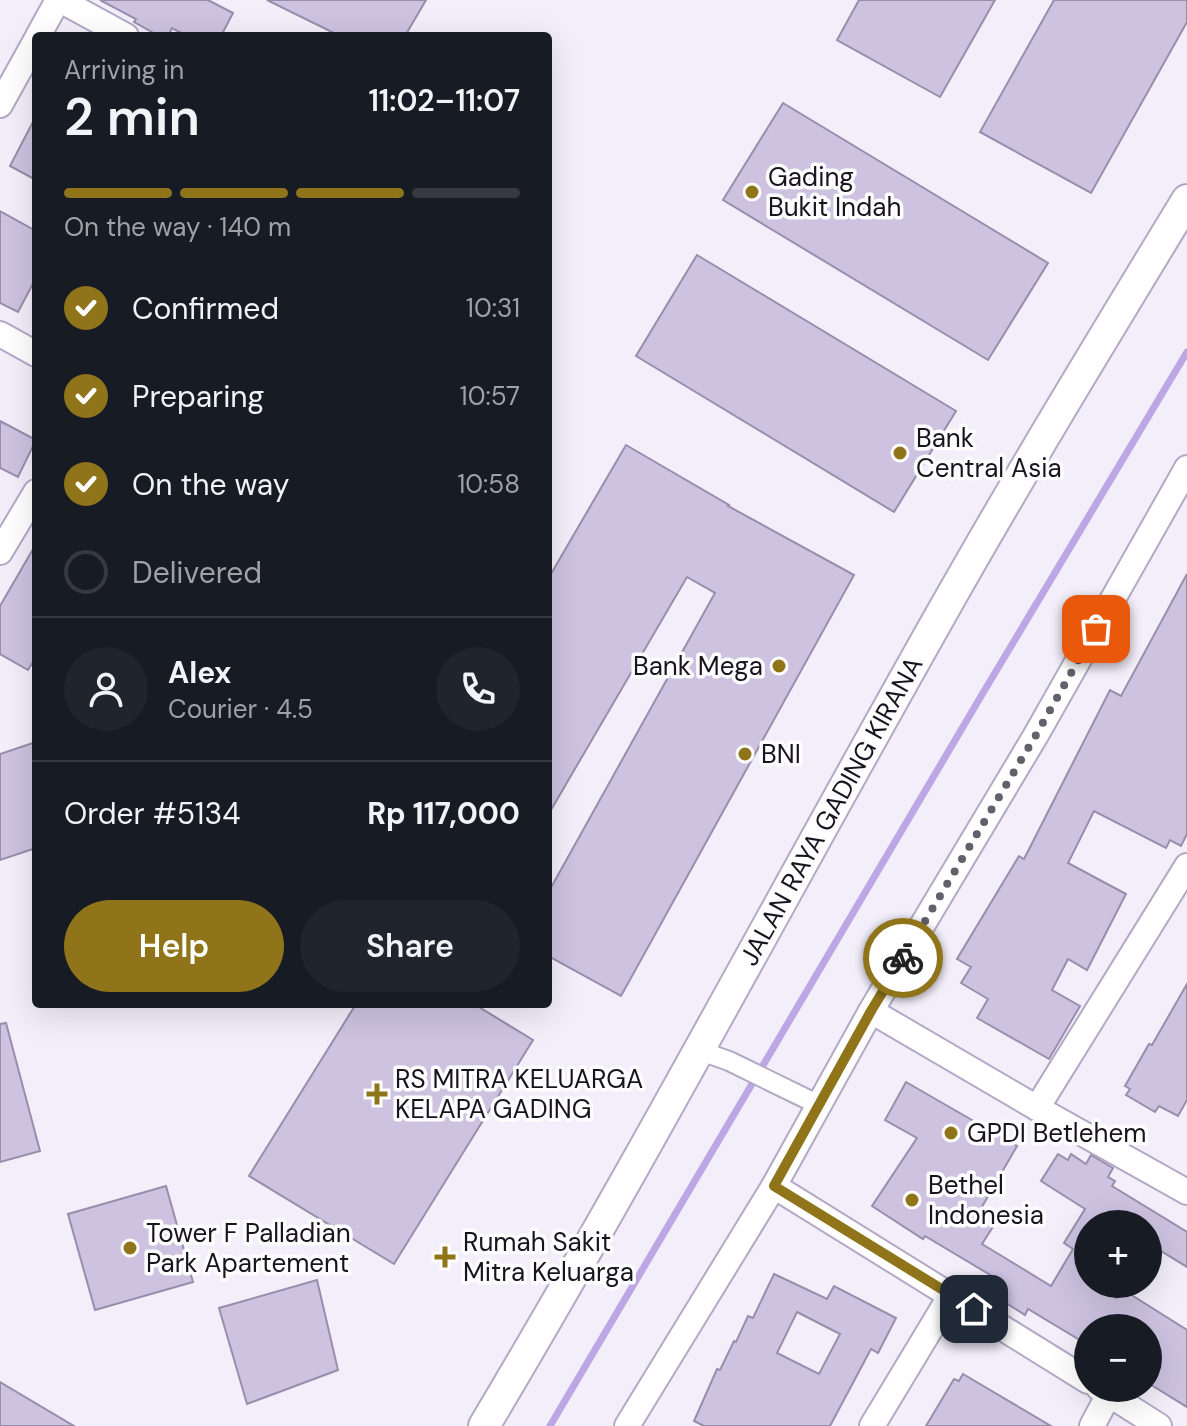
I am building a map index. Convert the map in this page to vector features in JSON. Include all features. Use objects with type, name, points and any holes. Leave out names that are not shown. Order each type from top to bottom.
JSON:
[{"type":"street","points":[[40,32],[59,0],[119,32]]},
{"type":"street","points":[[0,105],[32,47]]},
{"type":"street","name":"JALAN RAYA GADING KIRANA","points":[[484,1426],[955,590],[1187,200]]},
{"type":"street","points":[[0,334],[32,352]]},
{"type":"street","points":[[627,1426],[774,1186],[809,1099],[871,1011],[1036,735],[1186,471]]},
{"type":"street","points":[[0,552],[32,499]]},
{"type":"street","points":[[1037,1108],[1178,902],[1187,866]]},
{"type":"street","points":[[871,1011],[1187,1192]]},
{"type":"street","points":[[698,1050],[729,1061],[809,1099]]},
{"type":"street","points":[[774,1186],[1074,1373]]},
{"type":"street","points":[[872,1426],[951,1295]]},
{"type":"street","points":[[1092,1426],[1096,1402]]},
{"type":"street","points":[[1120,1402],[1159,1426]]},
{"type":"building","points":[[100,0],[208,0],[233,13],[223,32],[180,32],[172,28],[170,32],[152,32],[134,22],[136,19]]},
{"type":"building","points":[[267,0],[426,0],[407,32],[332,32]]},
{"type":"building","points":[[859,0],[995,0],[940,97],[837,40]]},
{"type":"building","points":[[1054,0],[1187,0],[1187,22],[1091,193],[980,132]]},
{"type":"building","points":[[783,103],[1048,263],[988,360],[723,200]]},
{"type":"building","points":[[32,124],[32,178],[10,166]]},
{"type":"building","points":[[0,211],[32,229],[32,286],[18,312],[0,303]]},
{"type":"building","points":[[697,255],[956,411],[894,512],[636,356]]},
{"type":"building","points":[[0,421],[32,438],[32,448],[18,477],[0,468]]},
{"type":"building","points":[[626,445],[728,506],[854,575],[621,996],[552,958],[552,886],[715,593],[687,577],[552,808],[552,572]]},
{"type":"building","points":[[32,551],[32,664],[28,670],[0,654],[0,606]]},
{"type":"building","points":[[1187,574],[1187,834],[1181,846],[1170,840],[1166,848],[1094,811],[1068,863],[1126,894],[1087,970],[1068,959],[1052,990],[1080,1006],[1049,1059],[977,1018],[988,999],[961,983],[971,967],[957,959],[1019,856],[1024,859],[1110,690],[1121,696]]},
{"type":"building","points":[[32,743],[32,849],[0,860],[0,754]]},
{"type":"building","points":[[1187,984],[1187,1100],[1178,1116],[1159,1106],[1155,1112],[1126,1095],[1130,1089],[1125,1086]]},
{"type":"building","points":[[354,1008],[481,1008],[533,1040],[394,1264],[249,1176]]},
{"type":"building","points":[[6,1023],[40,1151],[0,1162],[0,1024]]},
{"type":"building","points":[[906,1082],[1017,1146],[979,1212],[996,1222],[982,1244],[1051,1286],[1073,1249],[1064,1243],[1074,1227],[1074,1298],[1136,1298],[1162,1314],[1074,1314],[1074,1337],[1028,1309],[1025,1315],[984,1289],[992,1276],[925,1236],[923,1239],[872,1206],[917,1138],[885,1120]]},
{"type":"building","points":[[1058,1154],[1068,1160],[1071,1154],[1086,1164],[1091,1155],[1113,1168],[1108,1177],[1115,1181],[1112,1186],[1151,1210],[1084,1210],[1041,1181]]},
{"type":"building","name":"Tower F Palladian Park Apartement","points":[[166,1186],[193,1282],[95,1310],[68,1214]]},
{"type":"building","points":[[1162,1217],[1187,1232],[1187,1267],[1162,1252]]},
{"type":"building","points":[[774,1274],[827,1299],[834,1286],[896,1318],[878,1353],[871,1349],[830,1426],[704,1426],[694,1421],[717,1369],[720,1370],[748,1316],[753,1318]],"holes":[[[797,1312],[840,1334],[819,1374],[777,1353]]]},
{"type":"building","points":[[317,1280],[338,1370],[247,1404],[219,1308]]},
{"type":"building","points":[[1162,1314],[1187,1330],[1187,1407],[1162,1392]]},
{"type":"building","points":[[963,1374],[1051,1426],[926,1426],[954,1379],[959,1381]]},
{"type":"building","points":[[0,1382],[74,1426],[0,1426]]},
{"type":"waterway","points":[[550,1426],[1187,352]]},
{"type":"way so far","points":[[903,958],[1096,629]]},
{"type":"place","name":"Gading Bukit Indah","points":[[752,192]]},
{"type":"place","name":"Bank Central Asia","points":[[900,453]]},
{"type":"place","name":"Bank Mega","points":[[779,666]]},
{"type":"place","name":"BNI","points":[[745,754]]},
{"type":"place","name":"RS MITRA KELUARGA KELAPA GADING","points":[[377,1094]]},
{"type":"place","name":"GPDI Betlehem","points":[[951,1133]]},
{"type":"place","name":"Bethel Indonesia","points":[[912,1200]]},
{"type":"place","name":"Tower F Palladian Park Apartement","points":[[130,1248]]},
{"type":"place","name":"Rumah Sakit Mitra Keluarga","points":[[445,1257]]},
{"type":"route","points":[[903,958],[774,1186],[974,1309]]}]
